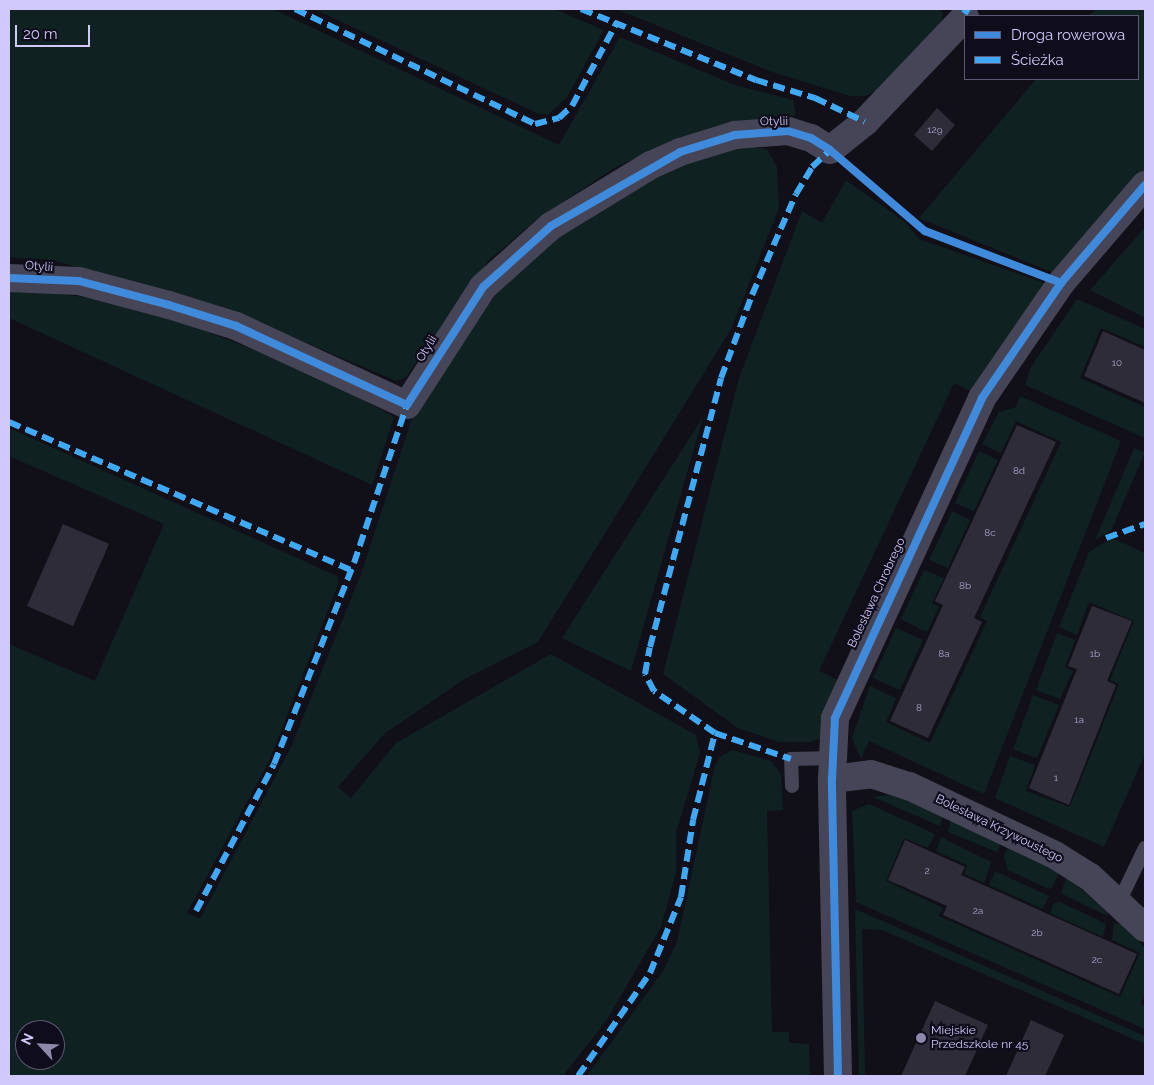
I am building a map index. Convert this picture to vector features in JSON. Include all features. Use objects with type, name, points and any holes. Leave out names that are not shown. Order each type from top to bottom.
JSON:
[{"type":"street","name":"Otylii","points":[[9,278],[79,281],[186,310],[236,326],[407,405],[445,340],[483,287],[551,226],[651,166],[680,152],[735,135],[788,131],[811,138],[830,150],[865,122],[964,19]]},
{"type":"street","name":"Bolesława Chrobrego","points":[[838,1076],[832,768],[835,718],[845,690],[982,398],[1061,283],[1145,186]]},
{"type":"street","name":"Bolesława Krzywoustego","points":[[832,768],[871,774],[909,786],[1055,854],[1120,902],[1145,928]]},
{"type":"lane","points":[[792,786],[791,759],[832,768]]},
{"type":"lane","points":[[1120,902],[1145,848]]},
{"type":"shaded area","points":[[9,9],[273,9],[559,145],[620,37],[735,85],[793,100],[796,115],[679,138],[614,168],[536,220],[489,260],[406,377],[396,381],[223,307],[51,260],[9,257]]},
{"type":"shaded area","points":[[314,9],[554,9],[604,30],[567,97],[549,114],[539,114]]},
{"type":"shaded area","points":[[616,9],[941,9],[943,14],[940,25],[876,91],[865,96],[850,96],[772,72]]},
{"type":"shaded area","points":[[1096,9],[1145,9],[1145,170],[1054,273],[919,218],[1035,80],[1139,80],[1139,15],[1090,15]]},
{"type":"shaded area","points":[[737,145],[767,149],[777,167],[779,208],[731,329],[538,642],[463,680],[384,734],[338,787],[351,798],[396,743],[551,654],[696,735],[700,753],[676,833],[676,872],[661,927],[606,1021],[563,1076],[9,1076],[9,644],[95,681],[164,524],[9,456],[9,428],[337,576],[339,582],[270,759],[187,913],[200,919],[291,747],[361,574],[416,406],[497,287],[551,236],[681,157]]},
{"type":"shaded area","points":[[846,180],[905,222],[919,239],[1047,284],[1020,318],[975,393],[954,383],[819,671],[838,680],[821,738],[812,742],[779,742],[738,728],[663,674],[739,378],[802,211],[822,223]]},
{"type":"shaded area","points":[[1145,227],[1145,318],[1090,290]]},
{"type":"shaded area","points":[[23,289],[90,298],[185,323],[320,376],[394,417],[372,485],[9,318],[9,292]]},
{"type":"shaded area","points":[[1077,299],[1145,329],[1145,347],[1101,328],[1080,378],[1145,407],[1145,438],[1025,385],[1031,367]]},
{"type":"shaded area","points":[[1020,396],[1121,441],[984,794],[869,741],[861,759],[852,738],[870,686],[896,698],[886,722],[930,743],[987,621],[980,617],[1061,442],[1016,421],[1001,453],[982,444],[999,412],[1016,407]]},
{"type":"shaded area","points":[[703,417],[670,532],[631,671],[562,638]]},
{"type":"shaded area","points":[[1134,448],[1145,452],[1111,531],[1095,540]]},
{"type":"shaded area","points":[[979,451],[998,460],[974,511],[955,503]]},
{"type":"shaded area","points":[[952,511],[970,520],[948,568],[929,560]]},
{"type":"shaded area","points":[[1112,538],[1145,553],[1145,754],[1104,847],[995,798],[1010,756],[1035,765],[1026,791],[1070,807],[1119,684],[1110,680],[1134,621],[1089,602],[1077,635],[1059,627],[1089,552]]},
{"type":"shaded area","points":[[924,570],[944,578],[932,603],[939,607],[927,632],[901,619]]},
{"type":"shaded area","points":[[896,628],[923,640],[900,690],[873,678]]},
{"type":"shaded area","points":[[1057,633],[1075,640],[1065,667],[1073,671],[1060,699],[1036,690]]},
{"type":"shaded area","points":[[1033,695],[1059,705],[1037,758],[1013,749]]},
{"type":"shaded area","points":[[732,750],[771,761],[781,774],[783,810],[767,811],[772,1032],[789,1032],[789,1043],[809,1044],[810,1076],[587,1076],[663,971],[677,942],[715,765],[721,756]]},
{"type":"shaded area","points":[[898,793],[944,814],[940,826],[873,797]]},
{"type":"shaded area","points":[[869,804],[935,834],[928,848],[904,838],[886,881],[943,908],[939,916],[1120,997],[1140,953],[1112,940],[1114,924],[1122,924],[1145,948],[1145,994],[1140,1004],[1145,1007],[1145,1029],[856,902],[852,811]]},
{"type":"shaded area","points":[[952,818],[1002,840],[997,852],[948,832]]},
{"type":"shaded area","points":[[941,837],[991,862],[984,883],[964,874],[967,865],[936,851]]},
{"type":"shaded area","points":[[1010,843],[1059,873],[1052,888],[1049,889],[1008,870],[1004,856]]},
{"type":"shaded area","points":[[995,871],[1049,896],[1043,909],[989,885]]},
{"type":"shaded area","points":[[1067,876],[1108,913],[1107,916],[1061,893]]},
{"type":"shaded area","points":[[1060,902],[1106,924],[1103,937],[1050,913],[1054,903]]},
{"type":"shaded area","points":[[855,909],[1145,1036],[1145,1044],[882,930],[862,929],[865,1076],[859,1076]]},
{"type":"building","points":[[937,108],[955,125],[932,151],[914,135]]},
{"type":"building","points":[[1103,331],[1145,350],[1145,403],[1084,376]]},
{"type":"building","points":[[1017,425],[1056,442],[974,618],[982,622],[928,738],[890,721],[943,605],[935,601]]},
{"type":"building","points":[[63,524],[109,544],[73,626],[27,606]]},
{"type":"building","points":[[1092,606],[1132,621],[1107,681],[1116,685],[1069,805],[1029,788],[1077,669],[1068,666]]},
{"type":"building","points":[[905,840],[965,867],[961,875],[1137,954],[1119,994],[943,915],[947,906],[888,880]]},
{"type":"building","points":[[935,1001],[988,1025],[965,1076],[901,1076]]},
{"type":"building","points":[[1031,1020],[1064,1035],[1045,1076],[1006,1076]]},
{"type":"marked path","points":[[295,9],[535,124],[559,118],[572,106],[617,22]]},
{"type":"marked path","points":[[581,9],[756,80],[815,98],[865,122]]},
{"type":"marked path","points":[[963,9],[969,13]]},
{"type":"marked path","points":[[578,1076],[650,973],[681,897],[693,820],[715,733],[654,691],[645,674],[650,647],[721,378],[752,295],[796,194],[812,167],[830,150],[833,153]]},
{"type":"marked path","points":[[196,911],[274,764],[354,563],[407,405]]},
{"type":"marked path","points":[[9,422],[351,570]]},
{"type":"marked path","points":[[1106,538],[1145,524]]},
{"type":"marked path","points":[[715,733],[791,759]]},
{"type":"cycle path","points":[[9,278],[79,281],[169,305],[236,326],[407,405],[483,287],[551,226],[680,152],[735,135],[788,131],[811,138],[830,150],[925,231],[1061,283]]},
{"type":"cycle path","points":[[838,1076],[832,779],[835,718],[982,398],[1061,283],[1145,185]]},
{"type":"place","name":"Miejskie Przedszkole nr 45","points":[[921,1038]]}]
